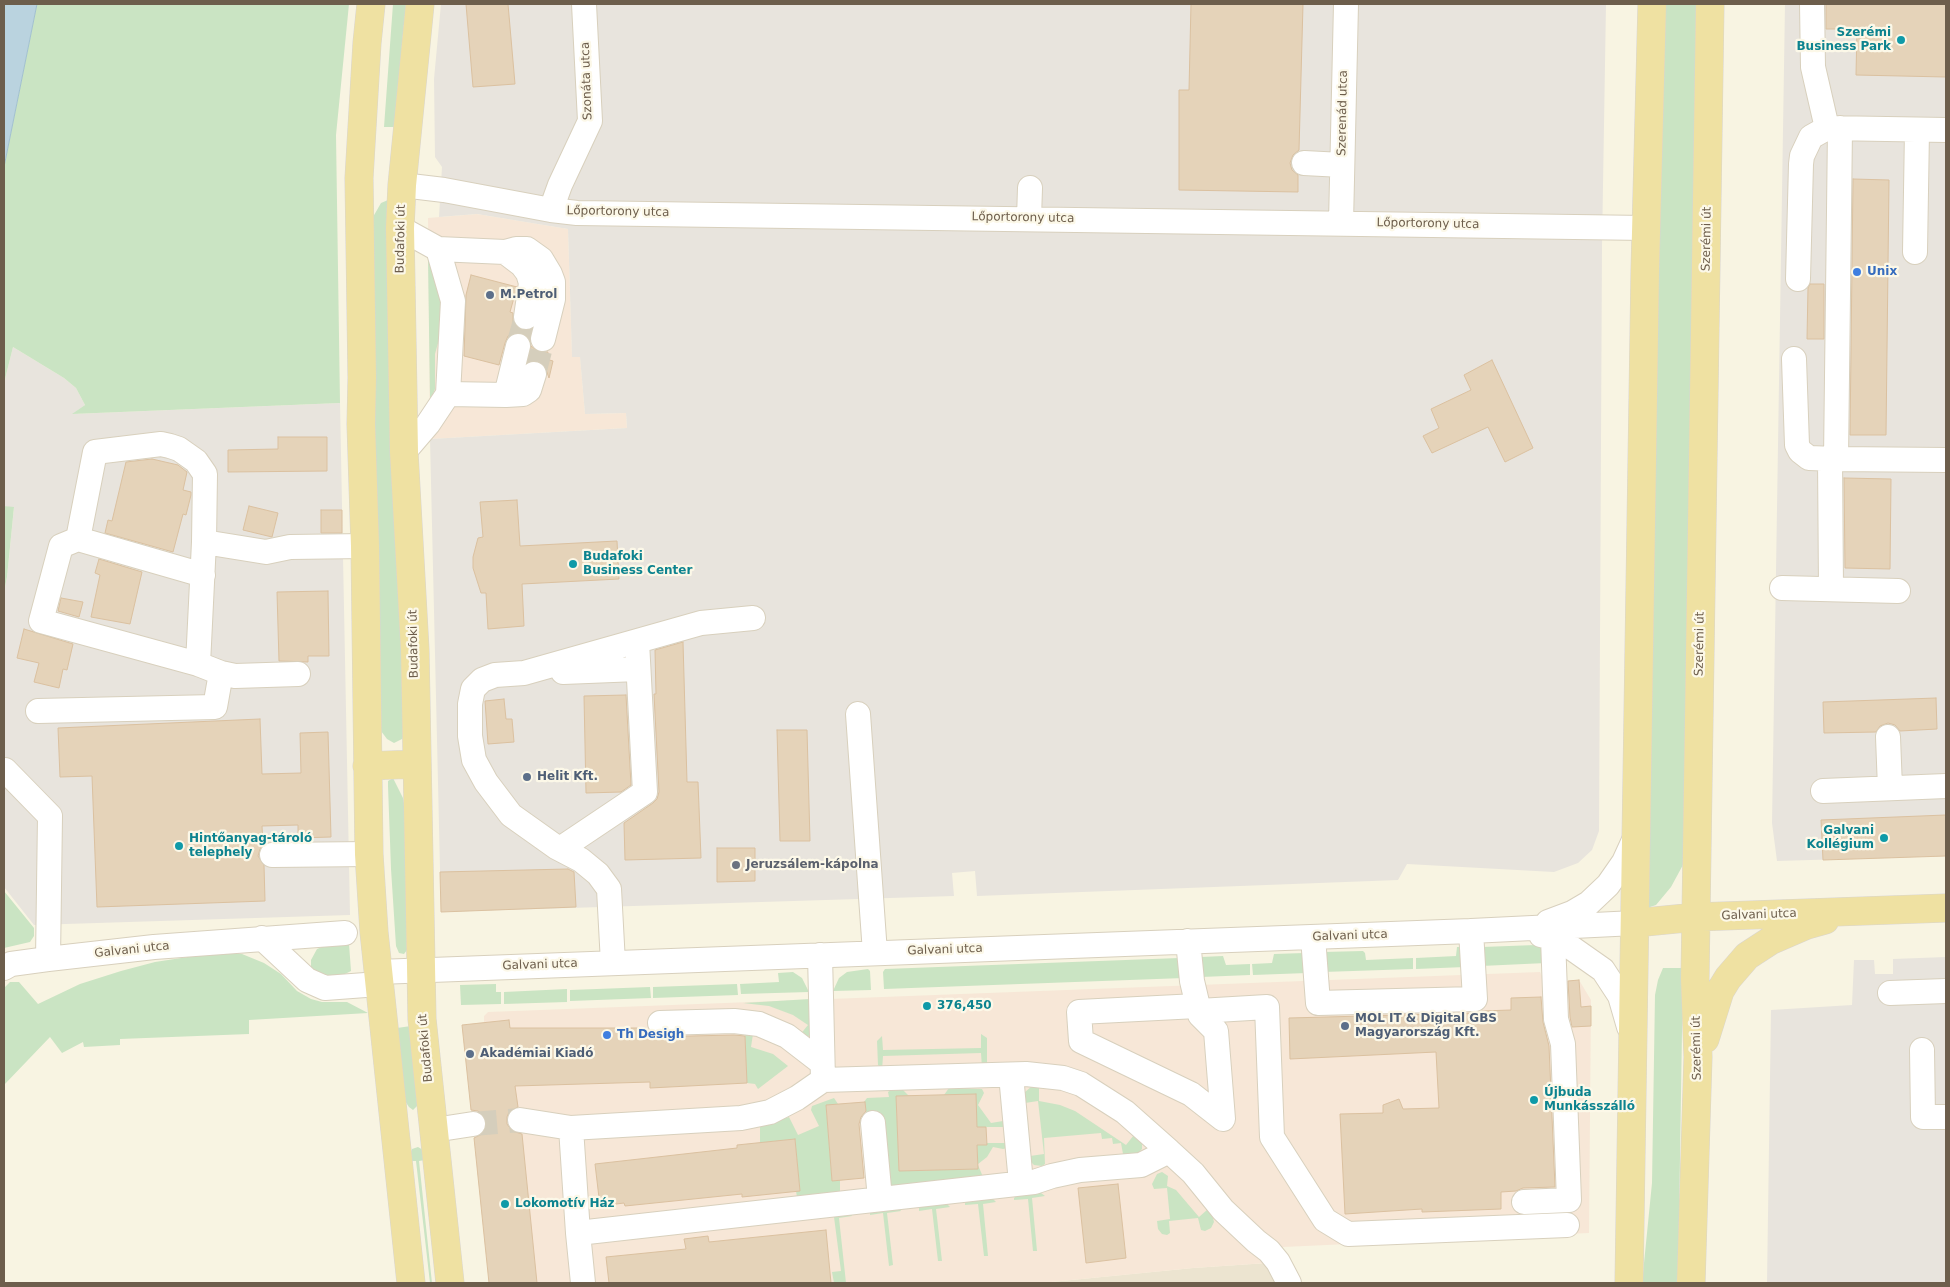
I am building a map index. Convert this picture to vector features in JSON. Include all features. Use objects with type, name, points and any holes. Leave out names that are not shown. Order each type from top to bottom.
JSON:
[{"type":"main road","points":[[371,4],[359,178],[361,424],[365,546],[369,854],[379,978],[411,1283]]},
{"type":"main road","name":"Budafoki út","points":[[420,4],[402,185],[400,228],[404,452],[413,593],[422,1019],[450,1283]]},
{"type":"main road","points":[[1629,1283],[1646,228],[1652,4]]},
{"type":"main road","name":"Szerémi út","points":[[1691,1283],[1698,1057],[1695,979],[1710,4]]},
{"type":"main road","points":[[359,178],[402,185]]},
{"type":"main road","points":[[367,766],[416,764]]},
{"type":"main road","name":"Galvani utca","points":[[1635,923],[1696,917],[1946,908]]},
{"type":"main road","points":[[1698,1057],[1720,991],[1746,956],[1770,941],[1807,925],[1856,911]]},
{"type":"main road","points":[[395,1134],[434,1130]]},
{"type":"street","name":"Szonáta utca","points":[[552,210],[560,185],[590,121],[584,4]]},
{"type":"street","name":"Szerenád utca","points":[[1341,223],[1346,4]]},
{"type":"street","points":[[1812,4],[1813,67],[1834,128],[1831,589]]},
{"type":"street","points":[[1798,279],[1800,164],[1811,137],[1834,128],[1946,130]]},
{"type":"street","points":[[1915,252],[1917,130]]},
{"type":"street","points":[[1304,163],[1342,165]]},
{"type":"street","name":"Lőportorony utca","points":[[402,185],[444,190],[552,210],[577,212],[1646,228]]},
{"type":"street","points":[[1029,218],[1030,188]]},
{"type":"street","points":[[400,228],[438,249],[505,252],[527,249],[541,259],[550,274],[553,299],[543,339]]},
{"type":"street","points":[[404,452],[428,424],[448,394],[453,301],[438,249]]},
{"type":"street","points":[[505,252],[522,265],[528,273],[531,283],[526,317]]},
{"type":"street","points":[[506,395],[518,346]]},
{"type":"street","points":[[1794,359],[1796,445],[1809,458],[1946,460]]},
{"type":"street","points":[[448,394],[523,394],[529,390],[534,374]]},
{"type":"street","points":[[78,539],[95,452],[161,444],[179,449],[196,461],[205,474],[203,575],[198,664]]},
{"type":"street","points":[[203,575],[78,539],[61,546],[41,622],[198,664],[235,676],[298,674]]},
{"type":"street","points":[[204,542],[266,552],[290,547],[365,546]]},
{"type":"street","points":[[1782,588],[1898,591]]},
{"type":"street","points":[[524,673],[701,623],[753,618]]},
{"type":"street","points":[[560,849],[644,792],[636,642]]},
{"type":"street","points":[[613,963],[608,889],[598,874],[581,860],[560,849],[511,815],[486,782],[474,760],[470,736],[470,704],[473,689],[482,680],[495,674],[638,669]]},
{"type":"street","points":[[38,710],[215,707],[221,673]]},
{"type":"street","points":[[858,714],[874,953]]},
{"type":"street","points":[[1888,737],[1890,788]]},
{"type":"street","points":[[5,770],[50,816],[48,958]]},
{"type":"street","points":[[1823,791],[1946,786]]},
{"type":"street","name":"Galvani utca","points":[[1512,930],[1551,921],[1572,913],[1589,903],[1608,885],[1624,862],[1636,836]]},
{"type":"street","points":[[272,855],[369,854]]},
{"type":"street","name":"Galvani utca","points":[[262,938],[307,980],[325,988],[421,970],[1512,930],[1635,923]]},
{"type":"street","name":"Galvani utca","points":[[1512,930],[1553,938],[1593,961],[1610,977],[1623,1006],[1632,1042]]},
{"type":"street","points":[[1313,937],[1318,1002],[1475,999],[1471,931]]},
{"type":"street","name":"Galvani utca","points":[[4,968],[11,964],[48,958],[262,938],[345,933]]},
{"type":"street","points":[[294,936],[293,955],[295,968]]},
{"type":"street","points":[[1524,1202],[1568,1200],[1563,1044],[1556,1019],[1553,938]]},
{"type":"street","points":[[1188,941],[1192,981],[1198,1009],[1200,1015],[1216,1031],[1223,1119],[1191,1094],[1081,1041],[1079,1012],[1198,1009],[1267,1007],[1272,1137],[1325,1220],[1348,1234],[1567,1225]]},
{"type":"street","points":[[520,1120],[571,1128],[741,1118],[770,1112],[797,1098],[822,1071],[820,955]]},
{"type":"street","points":[[1890,992],[1946,991]]},
{"type":"street","points":[[660,1023],[734,1021],[759,1024],[786,1036],[822,1071],[1045,1075],[1081,1084],[1125,1112],[1193,1173],[1223,1210],[1269,1251],[1278,1262],[1289,1283]]},
{"type":"street","points":[[1922,1050],[1923,1117],[1946,1117]]},
{"type":"street","points":[[1011,1074],[1021,1183]]},
{"type":"street","points":[[873,1123],[880,1199]]},
{"type":"street","points":[[434,1130],[473,1124]]},
{"type":"street","points":[[571,1128],[583,1283]]},
{"type":"street","points":[[578,1233],[1034,1182],[1080,1170],[1141,1165],[1169,1151]]},
{"type":"shaded area","points":[[441,4],[1606,4],[1602,246],[1599,831],[1592,850],[1578,863],[1554,872],[1407,864],[1398,880],[977,896],[975,871],[952,873],[954,896],[441,912],[430,439],[627,428],[626,413],[585,414],[580,357],[572,357],[568,229],[477,214],[439,217],[442,167],[435,157],[434,79]]},
{"type":"shaded area","points":[[1785,4],[1946,4],[1946,856],[1777,861],[1772,823]]},
{"type":"shaded area","points":[[477,214],[568,229],[572,356],[580,356],[585,414],[626,413],[627,428],[430,439],[428,218]]},
{"type":"shaded area","points":[[13,347],[64,378],[76,388],[85,405],[73,414],[340,403],[350,915],[34,925],[4,887],[4,592],[14,508],[4,506],[4,383]]},
{"type":"shaded area","points":[[1946,957],[1946,1283],[1767,1283],[1771,1010],[1852,1005],[1854,960],[1874,960],[1875,974],[1893,974],[1893,959]]},
{"type":"shaded area","points":[[1540,972],[1545,982],[1579,980],[1591,1000],[1589,1233],[1283,1247],[1267,1263],[1193,1268],[1041,1283],[489,1283],[462,1025],[484,1022],[484,1016],[488,1012]]},
{"type":"shaded area","points":[[1267,1263],[1275,1283],[1041,1283],[1193,1268]]},
{"type":"green space","points":[[37,4],[349,4],[336,135],[340,403],[72,414],[85,405],[76,388],[64,378],[13,347],[4,383],[4,167]]},
{"type":"green space","points":[[393,4],[406,4],[394,127],[384,127]]},
{"type":"green space","points":[[1664,4],[1698,4],[1684,863],[1671,887],[1656,905],[1648,907],[1656,347]]},
{"type":"green space","points":[[388,200],[404,735],[402,739],[394,743],[387,739],[381,731],[373,361],[373,217],[381,203]]},
{"type":"green space","points":[[428,258],[431,260],[442,302],[441,332],[435,354],[435,389],[430,398]]},
{"type":"green space","points":[[4,506],[14,507],[4,592]]},
{"type":"green space","points":[[393,778],[403,798],[405,807],[407,950],[404,954],[399,953],[396,946],[391,869],[388,781]]},
{"type":"green space","points":[[4,891],[34,928],[34,936],[30,942],[4,948]]},
{"type":"green space","points":[[349,944],[351,971],[333,980],[311,969],[311,960],[317,949],[327,945]]},
{"type":"green space","points":[[1536,945],[1542,948],[1546,963],[1481,966],[1482,947]]},
{"type":"green space","points":[[1457,947],[1463,947],[1465,967],[1416,969],[1416,958],[1456,956]]},
{"type":"green space","points":[[1363,951],[1366,960],[1413,958],[1413,969],[1323,972],[1323,952]]},
{"type":"green space","points":[[220,952],[242,954],[264,963],[281,974],[297,991],[311,999],[322,1002],[347,1002],[368,1013],[249,1020],[249,1034],[120,1039],[120,1045],[84,1047],[83,1042],[62,1053],[50,1037],[4,1085],[4,988],[10,982],[19,982],[38,1004],[80,984],[121,971],[155,962]]},
{"type":"green space","points":[[1304,953],[1307,973],[1253,975],[1252,964],[1272,963],[1274,954]]},
{"type":"green space","points":[[1223,956],[1226,965],[1250,964],[1250,975],[1201,977],[1201,957]]},
{"type":"green space","points":[[1179,958],[1184,978],[884,989],[883,972],[885,969]]},
{"type":"green space","points":[[1663,968],[1683,968],[1678,1283],[1642,1283],[1652,1183],[1655,995]]},
{"type":"green space","points":[[868,969],[870,971],[871,990],[833,991],[839,978],[847,972]]},
{"type":"green space","points":[[793,972],[802,978],[809,992],[741,994],[740,984],[779,982],[778,973]]},
{"type":"green space","points":[[496,984],[496,992],[501,992],[501,1004],[461,1005],[460,985]]},
{"type":"green space","points":[[737,984],[738,995],[653,998],[653,987]]},
{"type":"green space","points":[[650,987],[651,998],[570,1001],[570,990]]},
{"type":"green space","points":[[567,989],[567,1002],[504,1004],[504,992]]},
{"type":"green space","points":[[810,999],[811,1034],[806,1038],[799,1036],[808,1025],[793,1015],[769,1006],[743,1003]]},
{"type":"green space","points":[[411,1026],[418,1105],[413,1110],[405,1101],[397,1028]]},
{"type":"green space","points":[[753,1034],[751,1047],[773,1054],[788,1066],[758,1089],[755,1084],[747,1083],[745,1035]]},
{"type":"green space","points":[[981,1034],[987,1038],[987,1064],[982,1068],[981,1053],[883,1056],[882,1070],[878,1065],[877,1041],[882,1036],[883,1050],[981,1048]]},
{"type":"green space","points":[[1032,1086],[1039,1088],[1039,1101],[1060,1105],[1075,1111],[1126,1145],[1134,1135],[1142,1141],[1142,1149],[1136,1155],[1125,1156],[1121,1143],[1113,1144],[1112,1138],[1102,1139],[1101,1133],[1044,1138],[1045,1164],[1042,1166],[1034,1165],[1030,1161],[1030,1156],[1044,1154],[1038,1101],[1025,1103],[1024,1093]]},
{"type":"green space","points":[[949,1088],[982,1089],[984,1093],[978,1105],[991,1123],[1003,1121],[1005,1127],[977,1127],[944,1095]]},
{"type":"green space","points":[[891,1090],[903,1090],[909,1096],[896,1096],[899,1171],[978,1169],[978,1165],[983,1177],[888,1190],[867,1123],[864,1102],[867,1098],[889,1097],[888,1092]]},
{"type":"green space","points":[[834,1098],[838,1104],[826,1106],[832,1181],[840,1180],[840,1191],[838,1193],[797,1197],[796,1191],[800,1190],[795,1139],[760,1143],[760,1126],[789,1117],[798,1135],[819,1126],[811,1110],[812,1106]]},
{"type":"green space","points":[[1005,1143],[1007,1148],[993,1147],[987,1157],[978,1164],[977,1145]]},
{"type":"green space","points":[[418,1147],[423,1150],[425,1160],[419,1161],[432,1283],[430,1283],[416,1161],[410,1161],[412,1149]]},
{"type":"green space","points":[[1162,1172],[1168,1176],[1167,1186],[1176,1190],[1199,1217],[1207,1210],[1211,1211],[1214,1222],[1211,1228],[1205,1231],[1201,1230],[1198,1218],[1169,1221],[1170,1233],[1167,1235],[1162,1234],[1158,1229],[1157,1221],[1170,1219],[1167,1188],[1154,1189],[1152,1184],[1157,1174]]},
{"type":"green space","points":[[1041,1193],[1045,1196],[1032,1198],[1037,1251],[1033,1251],[1028,1199],[1014,1200],[1014,1198],[1016,1196]]},
{"type":"green space","points":[[992,1198],[996,1202],[983,1204],[988,1256],[984,1256],[978,1204],[965,1205],[965,1203],[966,1201]]},
{"type":"green space","points":[[946,1203],[950,1207],[936,1209],[942,1261],[938,1261],[932,1209],[919,1211],[919,1208],[920,1206]]},
{"type":"green space","points":[[899,1208],[901,1211],[887,1213],[893,1265],[889,1266],[883,1213],[870,1215],[870,1212],[871,1210]]},
{"type":"green space","points":[[850,1212],[852,1216],[839,1218],[846,1283],[834,1283],[832,1272],[841,1271],[834,1217]]},
{"type":"water","points":[[4,4],[37,4],[4,167]]},
{"type":"building","points":[[466,4],[508,4],[515,84],[473,87]]},
{"type":"building","points":[[1191,4],[1303,4],[1299,150],[1293,155],[1290,163],[1292,170],[1298,175],[1298,192],[1179,190],[1179,90],[1189,90]]},
{"type":"building","name":"Szerémi Business Park","points":[[1826,4],[1946,4],[1946,77],[1856,75],[1857,29],[1826,29]]},
{"type":"building","points":[[1853,179],[1889,180],[1886,435],[1850,435]]},
{"type":"building","points":[[471,275],[517,287],[510,312],[513,313],[513,322],[517,327],[530,330],[530,339],[521,333],[508,336],[499,365],[464,356],[466,295]]},
{"type":"building","points":[[1810,284],[1824,284],[1824,339],[1807,339],[1808,288]]},
{"type":"building","points":[[531,346],[539,352],[548,352],[546,359],[553,361],[549,378],[544,364],[538,361],[528,362]]},
{"type":"building","points":[[1492,360],[1533,448],[1505,462],[1488,427],[1432,453],[1423,436],[1439,428],[1431,409],[1471,390],[1464,375]]},
{"type":"building","points":[[278,437],[327,437],[327,471],[228,472],[228,450],[278,449]]},
{"type":"building","points":[[152,459],[178,465],[187,472],[183,490],[191,492],[191,495],[186,515],[183,514],[173,552],[105,533],[108,520],[112,521],[126,462]]},
{"type":"building","points":[[1844,478],[1891,479],[1890,569],[1845,568]]},
{"type":"building","name":"Budafoki Business Center","points":[[517,500],[520,546],[617,541],[619,579],[522,584],[524,626],[488,629],[486,593],[481,593],[473,568],[473,557],[478,538],[483,537],[480,502]]},
{"type":"building","points":[[249,506],[278,513],[272,537],[243,530]]},
{"type":"building","points":[[321,510],[342,510],[342,533],[321,533]]},
{"type":"building","points":[[99,559],[142,572],[130,624],[91,617],[100,575],[95,573]]},
{"type":"building","points":[[328,591],[329,656],[308,656],[308,662],[279,661],[277,592]]},
{"type":"building","points":[[61,598],[83,602],[79,617],[58,611]]},
{"type":"building","points":[[24,629],[73,644],[67,670],[63,669],[59,688],[34,682],[39,663],[17,658]]},
{"type":"building","points":[[683,642],[687,782],[698,782],[701,858],[625,860],[624,823],[653,803],[657,799],[659,792],[654,694],[656,694],[655,650]]},
{"type":"building","points":[[626,695],[631,785],[621,792],[586,793],[584,696]]},
{"type":"building","points":[[1936,698],[1937,729],[1900,731],[1895,725],[1888,723],[1880,726],[1876,732],[1824,733],[1823,702]]},
{"type":"building","points":[[504,699],[506,719],[512,719],[514,742],[488,744],[485,701]]},
{"type":"building","points":[[260,719],[262,774],[301,773],[300,733],[328,732],[331,837],[298,838],[298,825],[262,826],[263,845],[258,856],[264,865],[265,901],[97,907],[92,776],[60,777],[58,728]]},
{"type":"building","points":[[777,730],[807,730],[810,841],[780,841]]},
{"type":"building","name":"Galvani Kollégium","points":[[1946,815],[1946,856],[1823,860],[1821,820]]},
{"type":"building","name":"Jeruzsálem-kápolna","points":[[717,848],[755,848],[755,881],[717,882]]},
{"type":"building","points":[[568,869],[574,872],[576,907],[441,912],[440,872]]},
{"type":"building","points":[[1579,980],[1581,1007],[1591,1006],[1591,1026],[1572,1027],[1568,981]]},
{"type":"building","points":[[1541,997],[1543,1022],[1549,1046],[1555,1187],[1523,1188],[1516,1191],[1501,1192],[1501,1209],[1422,1212],[1422,1209],[1345,1214],[1340,1114],[1383,1113],[1383,1105],[1399,1099],[1403,1109],[1439,1108],[1436,1052],[1290,1059],[1289,1018],[1475,1013],[1511,1010],[1511,998]]},
{"type":"building","name":"Lokomotív Ház","points":[[509,1020],[510,1028],[646,1028],[647,1037],[745,1036],[747,1083],[650,1088],[650,1082],[515,1086],[518,1107],[509,1112],[507,1124],[512,1131],[522,1134],[537,1283],[489,1283],[474,1138],[482,1134],[486,1129],[487,1122],[478,1111],[471,1110],[462,1025]]},
{"type":"building","points":[[976,1094],[977,1127],[986,1127],[987,1145],[977,1145],[978,1169],[899,1171],[896,1096]]},
{"type":"building","points":[[865,1102],[866,1111],[861,1117],[859,1124],[864,1178],[832,1181],[826,1105]]},
{"type":"building","points":[[795,1139],[800,1191],[742,1197],[742,1194],[625,1206],[624,1203],[600,1206],[595,1164],[737,1148],[737,1145]]},
{"type":"building","points":[[1118,1184],[1126,1258],[1086,1263],[1078,1188]]},
{"type":"building","points":[[826,1230],[831,1283],[609,1283],[606,1257],[686,1249],[684,1239],[708,1236],[709,1242]]},
{"type":"tunnel","points":[[518,346],[526,317]]},
{"type":"tunnel","points":[[534,374],[543,339]]},
{"type":"tunnel","points":[[473,1124],[520,1120]]},
{"type":"place","name":"Szerémi Business Park","points":[[1901,40]]},
{"type":"place","name":"Unix","points":[[1857,272]]},
{"type":"place","name":"M.Petrol","points":[[490,295]]},
{"type":"place","name":"Budafoki Business Center","points":[[573,564]]},
{"type":"place","name":"Helit Kft.","points":[[527,777]]},
{"type":"place","name":"Galvani Kollégium","points":[[1884,838]]},
{"type":"place","name":"Hintőanyag-tároló telephely","points":[[179,846]]},
{"type":"place","name":"Jeruzsálem-kápolna","points":[[736,865]]},
{"type":"place","name":"376,450","points":[[927,1006]]},
{"type":"place","name":"MOL IT & Digital GBS Magyarország Kft.","points":[[1345,1026]]},
{"type":"place","name":"Th Desigh","points":[[607,1035]]},
{"type":"place","name":"Akadémiai Kiadó","points":[[470,1054]]},
{"type":"place","name":"Újbuda Munkásszálló","points":[[1534,1100]]},
{"type":"place","name":"Lokomotív Ház","points":[[505,1204]]}]
